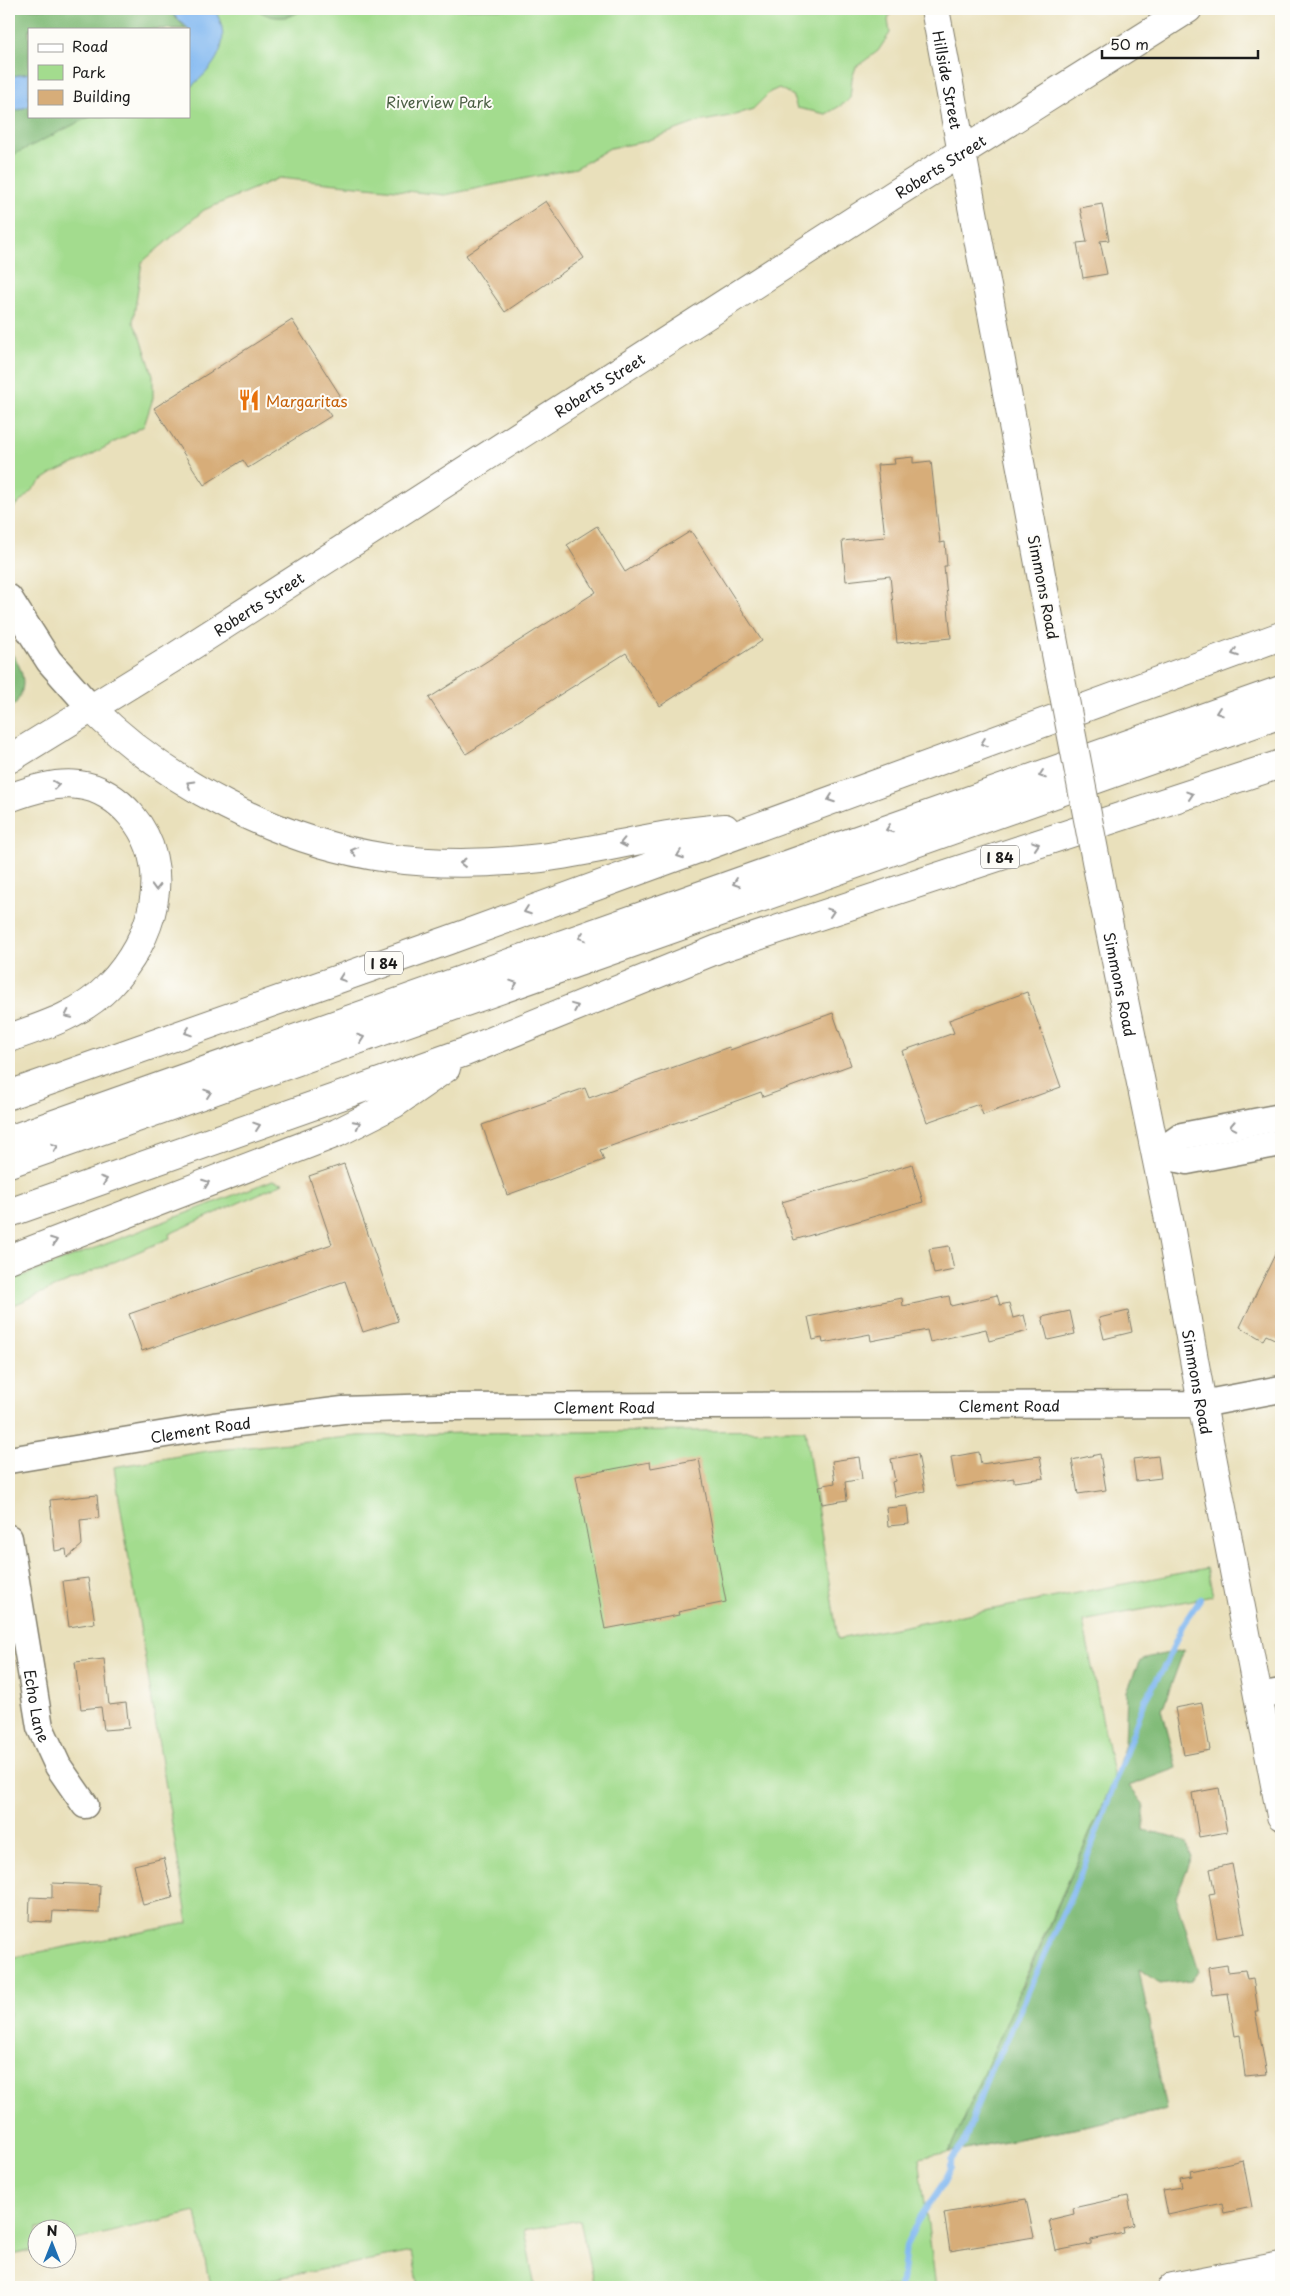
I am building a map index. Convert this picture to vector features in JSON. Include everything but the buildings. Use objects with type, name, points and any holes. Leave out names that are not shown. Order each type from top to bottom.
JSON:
[{"type":"main road","name":"Hillside Street","points":[[936,9],[962,152]]},
{"type":"main road","name":"Roberts Street","points":[[9,759],[213,633],[1188,9]]},
{"type":"main road","name":"Simmons Road","points":[[962,152],[1052,633],[1104,902],[1156,1154],[1202,1404],[1270,1694],[1281,1816]]},
{"type":"main road","name":"I 84","points":[[9,1095],[440,943],[1281,636]]},
{"type":"main road","points":[[9,1140],[1281,690]]},
{"type":"main road","points":[[90,708],[153,761],[214,798],[252,816],[305,837],[352,851],[386,858],[452,863],[504,862],[568,854],[690,831],[758,826]]},
{"type":"main road","points":[[9,1163],[1281,714]]},
{"type":"main road","name":"I 84","points":[[9,1213],[465,1052],[718,949],[1281,764]]},
{"type":"main road","points":[[9,798],[42,787],[68,784],[89,787],[110,797],[129,812],[147,840],[154,862],[156,882],[154,904],[145,931],[125,966],[109,986],[93,1000],[70,1014],[9,1038]]},
{"type":"main road","points":[[718,949],[871,869],[903,847]]},
{"type":"main road","points":[[9,1259],[292,1152],[342,1131],[406,1097],[465,1052]]},
{"type":"main road","points":[[1172,2287],[1281,2266]]},
{"type":"street","points":[[9,598],[49,661],[90,708]]},
{"type":"street","points":[[1156,1154],[1182,1136],[1281,1117]]},
{"type":"street","points":[[1156,1154],[1187,1161],[1281,1143]]},
{"type":"street","name":"Clement Road","points":[[9,1460],[214,1426],[342,1410],[437,1407],[1202,1404],[1281,1389]]},
{"type":"street","name":"Echo Lane","points":[[9,1538],[40,1726],[58,1766],[85,1805]]},
{"type":"green space","name":"Riverview Park","points":[[9,9],[892,10],[888,20],[890,33],[878,51],[856,67],[852,78],[850,98],[826,114],[797,108],[792,95],[779,88],[770,92],[753,109],[735,115],[698,122],[643,142],[610,148],[576,168],[445,195],[279,178],[204,210],[142,262],[133,322],[141,338],[153,375],[153,398],[144,426],[80,461],[53,473],[41,481],[15,507],[9,508]]},
{"type":"green space","points":[[9,9],[167,9],[186,28],[28,28],[28,73],[9,77]]},
{"type":"green space","points":[[256,9],[304,9],[286,17],[274,17]]},
{"type":"green space","points":[[28,106],[28,118],[87,118],[9,157],[9,113]]},
{"type":"green space","points":[[9,650],[19,665],[23,681],[20,696],[9,710]]},
{"type":"green space","points":[[273,1180],[283,1183],[169,1234],[170,1238],[9,1307],[9,1281]]},
{"type":"green space","points":[[805,1430],[838,1639],[1207,1568],[1213,1596],[1083,1621],[1114,1779],[1019,1991],[1166,2110],[919,2158],[936,2287],[594,2287],[580,2220],[524,2230],[535,2287],[419,2287],[412,2252],[232,2287],[210,2287],[196,2212],[78,2240],[78,2218],[28,2218],[28,2251],[9,2256],[9,1958],[188,1923],[114,1467],[208,1451],[358,1436],[464,1433]]},
{"type":"green space","points":[[1184,1650],[1162,1710],[1177,1768],[1129,1786],[1144,1805],[1144,1830],[1175,1837],[1186,1843],[1192,1857],[1176,1897],[1199,1972],[1190,1980],[1160,1984],[1139,1969],[1166,2110],[949,2152],[1114,1779],[1125,1744],[1127,1691],[1139,1662],[1149,1657]]},
{"type":"water","points":[[167,9],[214,9],[223,32],[222,43],[214,63],[190,87],[191,36],[190,28]]},
{"type":"water","points":[[28,73],[28,106],[9,113],[9,77]]},
{"type":"waterway","points":[[899,2287],[902,2282],[906,2246],[917,2222],[944,2182],[951,2168],[951,2160],[964,2143],[990,2070],[1002,2050],[1083,1869],[1145,1700],[1167,1662],[1182,1626],[1200,1599]]},
{"type":"place","name":"Margaritas","points":[[249,400]]}]
